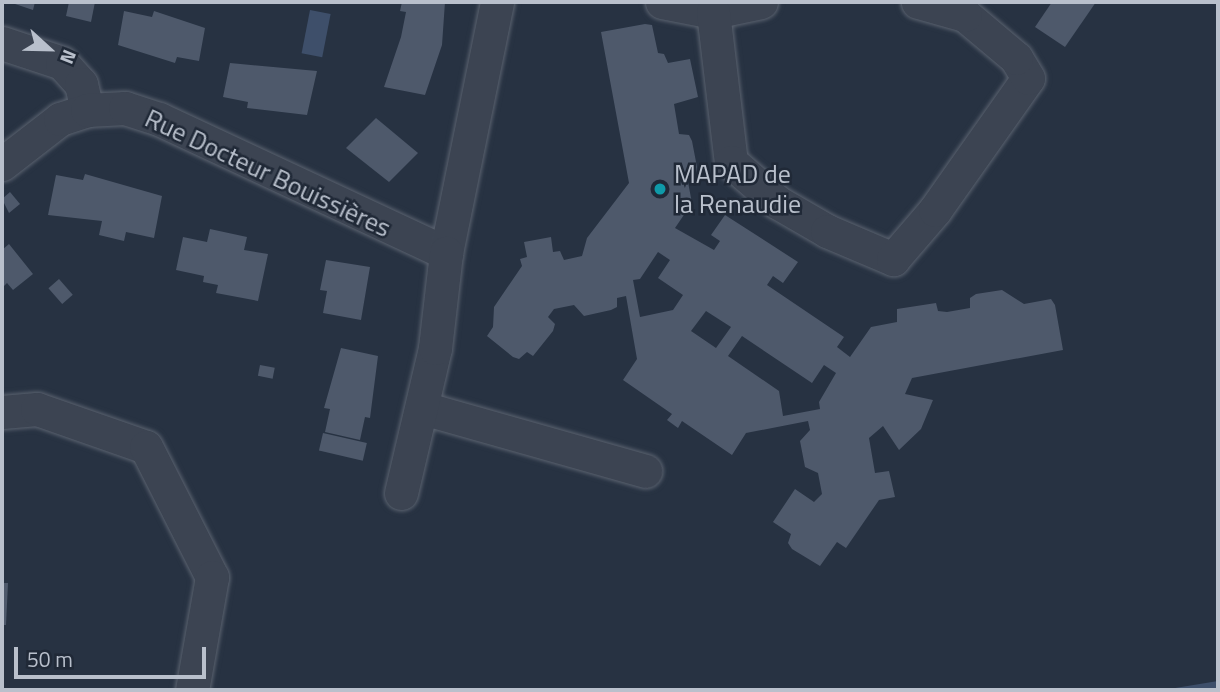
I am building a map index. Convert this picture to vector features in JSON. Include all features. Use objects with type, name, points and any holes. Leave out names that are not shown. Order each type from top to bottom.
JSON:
[{"type":"street","points":[[401,493],[423,408],[446,253],[497,2]]},
{"type":"street","points":[[662,2],[713,12],[761,2]]},
{"type":"street","points":[[713,12],[732,162],[778,202],[827,231],[893,259],[935,210],[1028,78],[1016,58],[965,15],[918,2]]},
{"type":"street","points":[[2,43],[62,63],[81,84],[87,110]]},
{"type":"street","name":"Rue Docteur Bouissières","points":[[2,164],[60,119],[87,110],[125,108],[159,119],[446,253]]},
{"type":"street","points":[[423,408],[645,471]]},
{"type":"street","points":[[2,412],[37,410],[146,447],[212,578],[192,690]]},
{"type":"water","points":[[310,10],[331,14],[322,57],[302,53]]},
{"type":"water","points":[[1218,681],[1218,690],[1163,690]]},
{"type":"building","points":[[9,2],[35,2],[33,10]]},
{"type":"building","points":[[69,2],[95,2],[91,22],[66,16]]},
{"type":"building","points":[[402,2],[445,2],[442,45],[425,95],[384,87],[401,37],[406,12],[400,11]]},
{"type":"building","points":[[1052,2],[1096,2],[1065,47],[1035,27]]},
{"type":"building","points":[[124,11],[152,17],[154,11],[205,28],[199,61],[177,57],[175,63],[118,45]]},
{"type":"building","points":[[652,25],[658,53],[664,54],[668,63],[690,59],[698,97],[674,104],[679,134],[689,135],[697,167],[696,173],[687,177],[692,203],[675,228],[714,250],[720,241],[711,235],[725,215],[798,262],[783,283],[773,276],[767,285],[844,337],[837,347],[850,357],[871,327],[897,322],[897,309],[936,303],[938,311],[970,308],[970,298],[976,294],[1002,290],[1024,304],[1051,299],[1055,305],[1063,350],[912,378],[905,394],[933,400],[921,429],[899,450],[883,426],[869,438],[875,473],[889,471],[895,497],[879,500],[846,548],[837,542],[820,566],[792,549],[788,543],[791,534],[773,522],[795,489],[814,502],[822,494],[818,473],[805,467],[800,441],[810,430],[808,421],[746,433],[732,455],[682,421],[678,428],[667,420],[672,414],[623,380],[637,359],[626,296],[617,298],[617,307],[611,310],[584,316],[574,305],[554,309],[548,317],[555,324],[553,331],[533,356],[527,352],[519,359],[513,357],[487,336],[493,327],[494,307],[522,266],[520,259],[527,257],[524,242],[551,237],[553,252],[560,251],[564,260],[582,256],[587,238],[629,183],[601,32]],"holes":[[[658,252],[670,260],[658,278],[683,295],[673,310],[640,317],[633,280],[640,279]],[[706,311],[731,327],[716,348],[691,331]],[[742,336],[812,383],[824,365],[836,373],[819,402],[820,409],[783,416],[779,391],[728,356]]]},
{"type":"building","points":[[230,63],[317,71],[307,115],[247,108],[248,102],[223,97]]},
{"type":"building","points":[[376,118],[418,153],[389,182],[346,148]]},
{"type":"building","points":[[85,174],[162,196],[154,238],[126,232],[124,241],[99,235],[102,221],[48,215],[56,175],[83,180]]},
{"type":"building","points":[[10,192],[20,204],[9,213],[2,199]]},
{"type":"building","points":[[210,229],[247,237],[244,250],[268,254],[258,301],[216,293],[218,285],[203,282],[204,276],[176,270],[183,237],[207,242]]},
{"type":"building","points":[[9,244],[33,274],[13,290],[7,283],[2,288],[2,250]]},
{"type":"building","points":[[326,260],[370,267],[361,320],[323,313],[327,291],[320,290]]},
{"type":"building","points":[[59,279],[73,295],[62,304],[48,288]]},
{"type":"building","points":[[341,348],[378,356],[370,418],[365,417],[360,440],[325,432],[330,409],[324,408]]},
{"type":"building","points":[[260,365],[275,368],[273,379],[258,376]]},
{"type":"building","points":[[323,433],[367,443],[363,461],[319,451]]},
{"type":"building","points":[[2,583],[8,583],[6,625],[2,625]]},
{"type":"place","name":"MAPAD de la Renaudie","points":[[660,189]]}]
